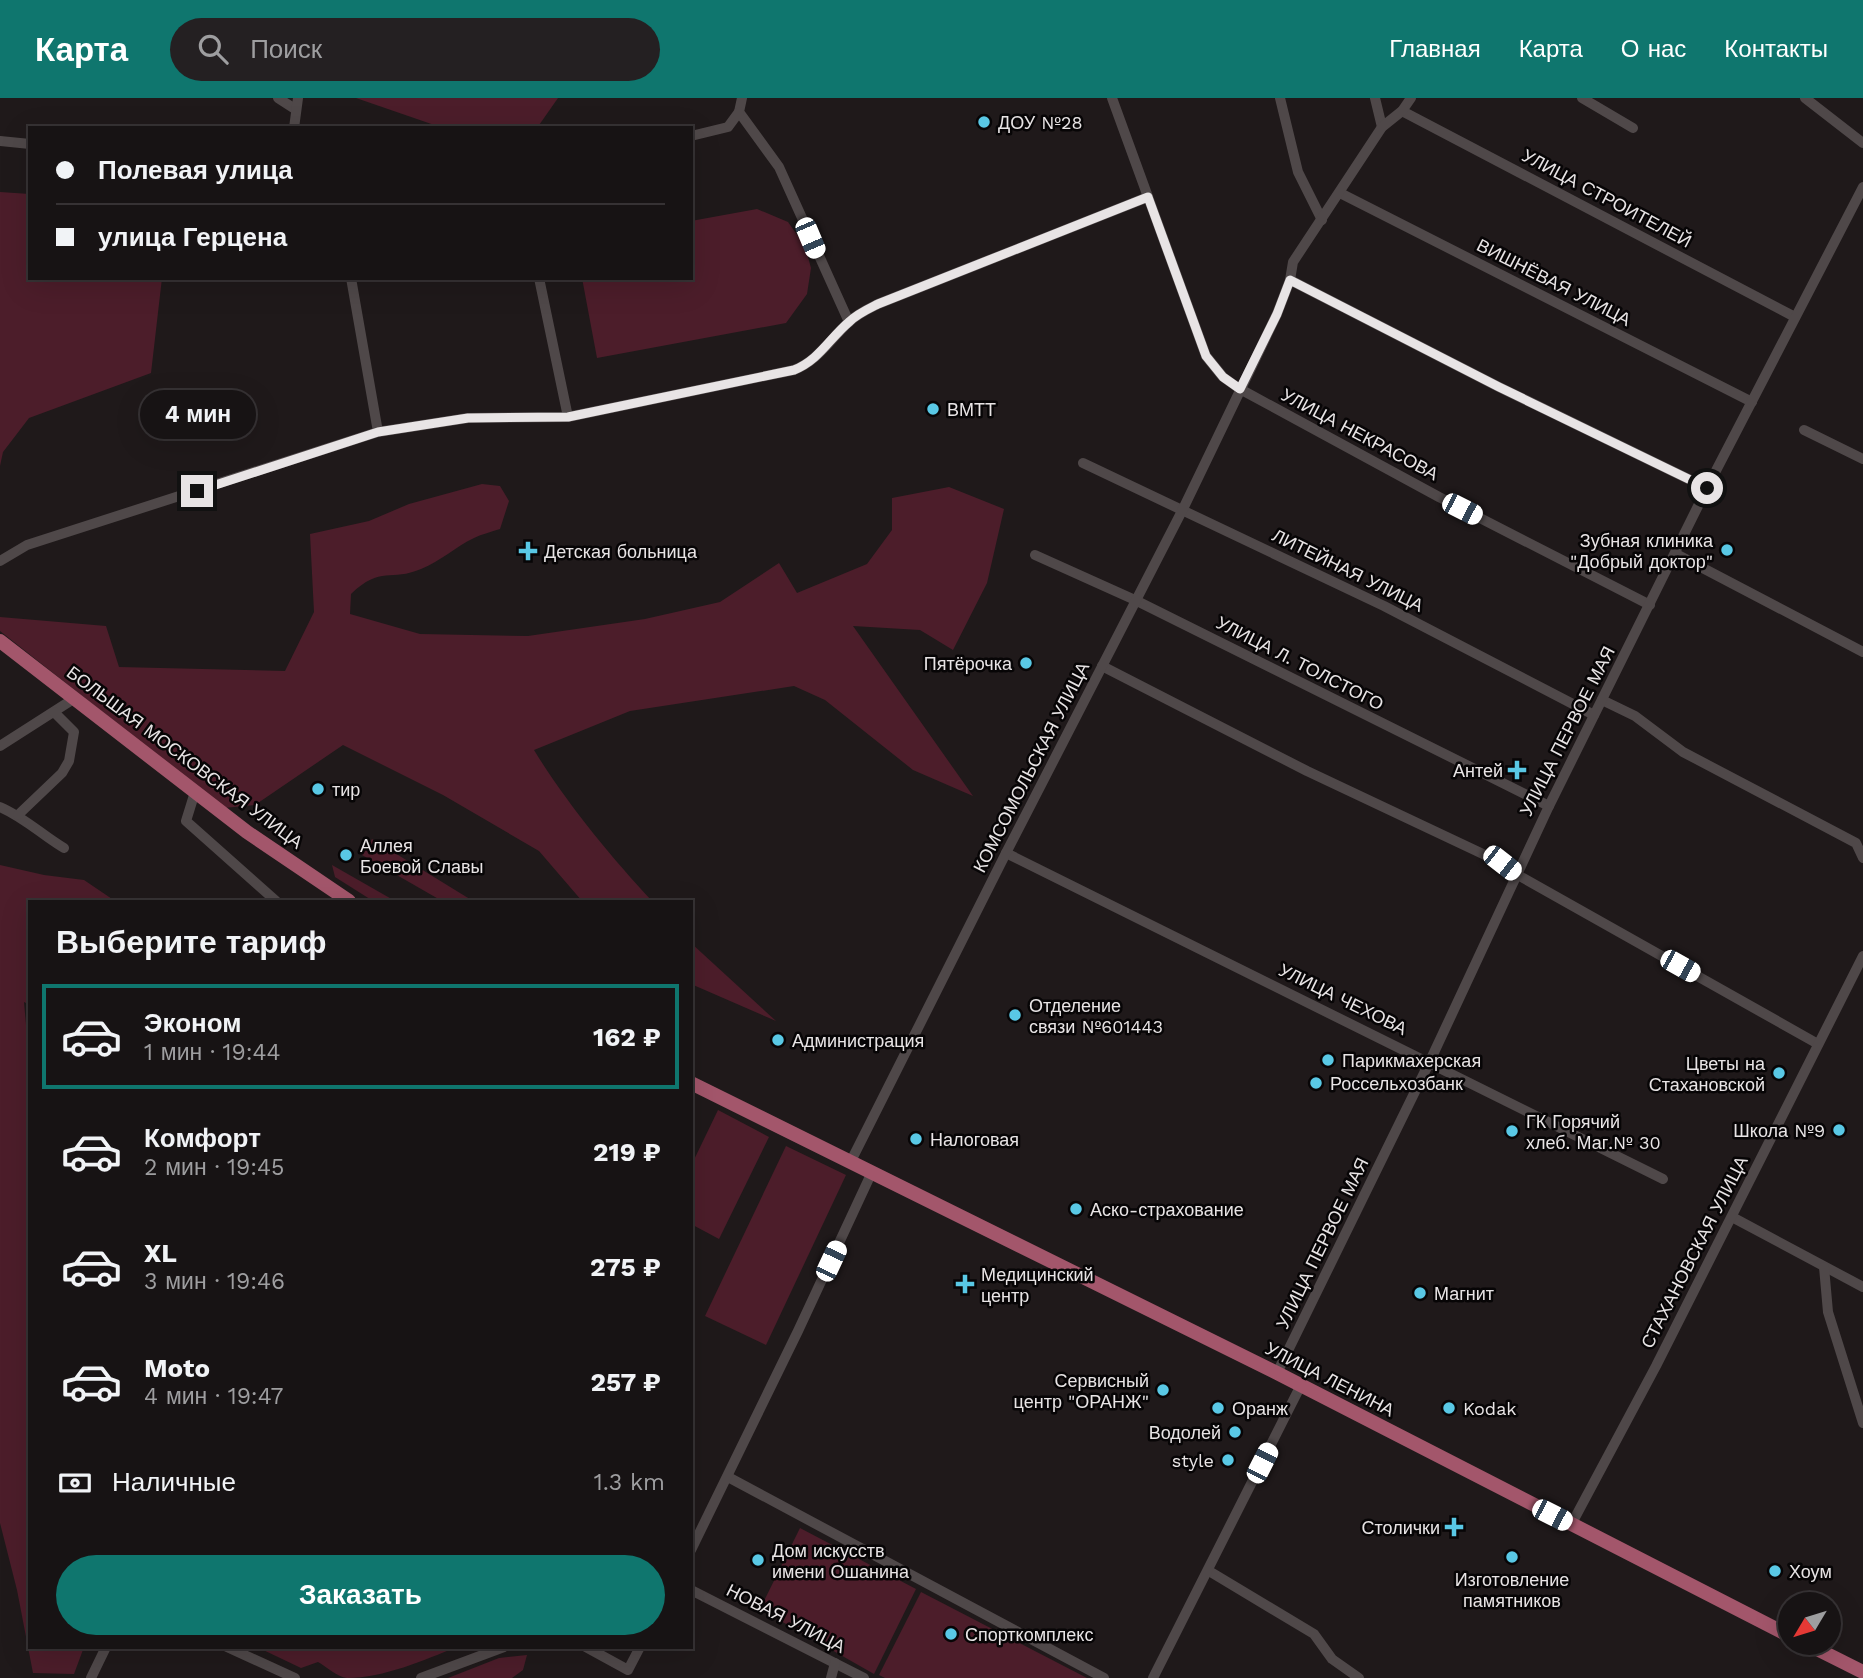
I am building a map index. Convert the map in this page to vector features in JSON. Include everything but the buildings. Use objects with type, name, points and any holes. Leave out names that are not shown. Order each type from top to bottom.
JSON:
[{"type":"main road","name":"БОЛЬШАЯ МОСКОВСКАЯ УЛИЦА","points":[[0,641],[247,832],[348,900]]},
{"type":"main road","points":[[693,1084],[851,1161]]},
{"type":"main road","name":"УЛИЦА ЛЕНИНА","points":[[851,1161],[1301,1385],[1778,1630]]},
{"type":"main road","points":[[1831,1656],[1863,1672]]},
{"type":"street","points":[[278,98],[296,103],[294,126]]},
{"type":"street","points":[[693,136],[728,127],[739,112],[742,98]]},
{"type":"street","name":"УЛИЦА НЕКРАСОВА","points":[[1112,98],[1206,356],[1223,377],[1240,389],[1439,497],[1650,605]]},
{"type":"street","points":[[1280,98],[1298,172],[1322,220]]},
{"type":"street","points":[[1375,98],[1382,127]]},
{"type":"street","name":"КОМСОМОЛЬСКАЯ УЛИЦА","points":[[851,1161],[1183,509],[1277,314],[1290,280],[1293,262],[1382,127],[1402,111],[1411,98]]},
{"type":"street","points":[[1581,98],[1633,128]]},
{"type":"street","points":[[1805,98],[1863,143]]},
{"type":"street","name":"УЛИЦА СТРОИТЕЛЕЙ","points":[[1402,111],[1795,317]]},
{"type":"street","points":[[739,112],[779,167],[849,322]]},
{"type":"street","points":[[0,141],[28,144]]},
{"type":"street","name":"УЛИЦА ПЕРВОЕ МАЯ","points":[[1277,1373],[1430,1062],[1549,806],[1707,488],[1863,187]]},
{"type":"street","name":"ВИШНЁВАЯ УЛИЦА","points":[[1340,193],[1752,401]]},
{"type":"street","points":[[0,561],[26,545],[378,432],[468,418],[568,417],[794,370],[807,365],[820,355],[849,322],[878,304],[1148,197]]},
{"type":"street","points":[[351,280],[378,432]]},
{"type":"street","points":[[539,280],[568,417]]},
{"type":"street","points":[[1290,280],[1499,387],[1707,488]]},
{"type":"street","points":[[1804,430],[1863,459]]},
{"type":"street","name":"ЛИТЕЙНАЯ УЛИЦА","points":[[1083,463],[1384,606],[1594,715]]},
{"type":"street","points":[[1675,554],[1863,652]]},
{"type":"street","name":"УЛИЦА Л. ТОЛСТОГО","points":[[1035,555],[1135,600],[1549,806]]},
{"type":"street","points":[[1102,666],[1307,771],[1502,863],[1516,874],[1818,1044]]},
{"type":"street","points":[[0,746],[75,698]]},
{"type":"street","points":[[1602,700],[1635,716],[1683,752],[1856,843],[1863,858]]},
{"type":"street","points":[[18,814],[62,773],[69,761],[74,732],[54,712]]},
{"type":"street","points":[[195,792],[186,821],[275,900]]},
{"type":"street","points":[[0,807],[18,814],[42,835],[64,848]]},
{"type":"street","name":"УЛИЦА ЧЕХОВА","points":[[1006,853],[1663,1179]]},
{"type":"street","name":"СТАХАНОВСКАЯ УЛИЦА","points":[[1571,1525],[1656,1366],[1863,956]]},
{"type":"street","points":[[693,1546],[872,1171]]},
{"type":"street","points":[[1732,1217],[1863,1287]]},
{"type":"street","points":[[1824,1267],[1828,1312],[1863,1423]]},
{"type":"street","points":[[1153,1678],[1301,1385]]},
{"type":"street","points":[[728,1477],[1104,1678]]},
{"type":"street","points":[[1209,1571],[1314,1634],[1332,1660],[1356,1675]]},
{"type":"street","name":"НОВАЯ УЛИЦА","points":[[693,1591],[864,1678]]},
{"type":"street","points":[[91,1678],[105,1649]]},
{"type":"street","points":[[231,1649],[295,1678]]},
{"type":"street","points":[[421,1678],[499,1649]]},
{"type":"street","points":[[590,1649],[628,1670],[639,1649]]},
{"type":"street","points":[[831,1678],[835,1663]]},
{"type":"shaded area","points":[[356,98],[558,98],[538,126],[437,126]]},
{"type":"shaded area","points":[[0,192],[28,194],[28,280],[162,280],[151,373],[29,418],[3,452],[0,466]]},
{"type":"shaded area","points":[[757,209],[788,222],[805,246],[811,268],[807,294],[786,323],[597,358],[582,280],[693,280],[693,221]]},
{"type":"shaded area","points":[[482,484],[500,486],[509,501],[500,529],[474,538],[421,569],[411,573],[378,577],[361,585],[351,594],[350,614],[420,634],[528,636],[645,619],[720,602],[779,563],[797,593],[867,564],[892,530],[892,498],[949,487],[1004,509],[987,583],[953,650],[920,630],[853,626],[973,796],[913,770],[825,700],[794,686],[630,711],[534,750],[589,828],[651,900],[581,900],[539,851],[443,795],[343,745],[255,805],[224,808],[0,631],[0,617],[106,626],[119,667],[285,671],[314,612],[310,534],[369,521],[409,504]]},
{"type":"shaded area","points":[[372,839],[471,900],[440,900],[362,855]]},
{"type":"shaded area","points":[[0,865],[44,875],[84,880],[114,900],[28,900],[28,1004],[24,1002],[28,1047],[28,1647],[0,1523]]},
{"type":"shaded area","points":[[332,865],[393,900],[371,900],[335,877]]},
{"type":"shaded area","points":[[693,945],[776,1021],[693,985]]},
{"type":"shaded area","points":[[718,1110],[769,1137],[719,1239],[693,1225],[693,1162]]},
{"type":"shaded area","points":[[786,1146],[846,1175],[766,1345],[705,1316]]},
{"type":"shaded area","points":[[800,1528],[916,1589],[874,1674],[760,1609]]},
{"type":"shaded area","name":"Спорткомплекс","points":[[921,1592],[1087,1678],[885,1678],[879,1675]]},
{"type":"shaded area","points":[[28,1649],[83,1649],[74,1674],[33,1673]]},
{"type":"shaded area","points":[[261,1649],[452,1649],[389,1672],[361,1677],[343,1677],[318,1662],[301,1668]]},
{"type":"shaded area","points":[[527,1655],[523,1670],[512,1678],[448,1678],[499,1658]]},
{"type":"place","name":"ДОУ №28","points":[[984,122]]},
{"type":"place","name":"ВМТТ","points":[[933,409]]},
{"type":"place","name":"Зубная клиника \"Добрый доктор\"","points":[[1727,550]]},
{"type":"place","name":"Детская больница","points":[[528,551]]},
{"type":"place","name":"Пятёрочка","points":[[1026,663]]},
{"type":"place","name":"Антей","points":[[1517,770]]},
{"type":"place","name":"тир","points":[[318,789]]},
{"type":"place","name":"Аллея Боевой Славы","points":[[346,855]]},
{"type":"place","name":"Отделение связи №601443","points":[[1015,1015]]},
{"type":"place","name":"Администрация","points":[[778,1040]]},
{"type":"place","name":"Парикмахерская","points":[[1328,1060]]},
{"type":"place","name":"Цветы на Стахановской","points":[[1779,1073]]},
{"type":"place","name":"Россельхозбанк","points":[[1316,1083]]},
{"type":"place","name":"Школа №9","points":[[1839,1130]]},
{"type":"place","name":"ГК Горячий хлеб. Маг.№ 30","points":[[1512,1131]]},
{"type":"place","name":"Налоговая","points":[[916,1139]]},
{"type":"place","name":"Аско-страхование","points":[[1076,1209]]},
{"type":"place","name":"Медицинский центр","points":[[965,1284]]},
{"type":"place","name":"Магнит","points":[[1420,1293]]},
{"type":"place","name":"Сервисный центр \"ОРАНЖ\"","points":[[1163,1390]]},
{"type":"place","name":"Оранж","points":[[1218,1408]]},
{"type":"place","name":"Kodak","points":[[1449,1408]]},
{"type":"place","name":"Водолей","points":[[1235,1432]]},
{"type":"place","name":"style","points":[[1228,1460]]},
{"type":"place","name":"Столички","points":[[1454,1527]]},
{"type":"place","name":"Изготовление памятников","points":[[1512,1557]]},
{"type":"place","name":"Дом искусств имени Ошанина","points":[[758,1560]]},
{"type":"place","name":"Хоум","points":[[1775,1571]]},
{"type":"place","name":"Спорткомплекс","points":[[951,1634]]},
{"type":"route","points":[[197,491],[378,432],[468,418],[568,417],[794,370],[807,365],[820,355],[849,322],[878,304],[1148,197],[1206,356],[1223,377],[1240,389],[1277,314],[1290,280],[1499,387],[1707,488]]}]
